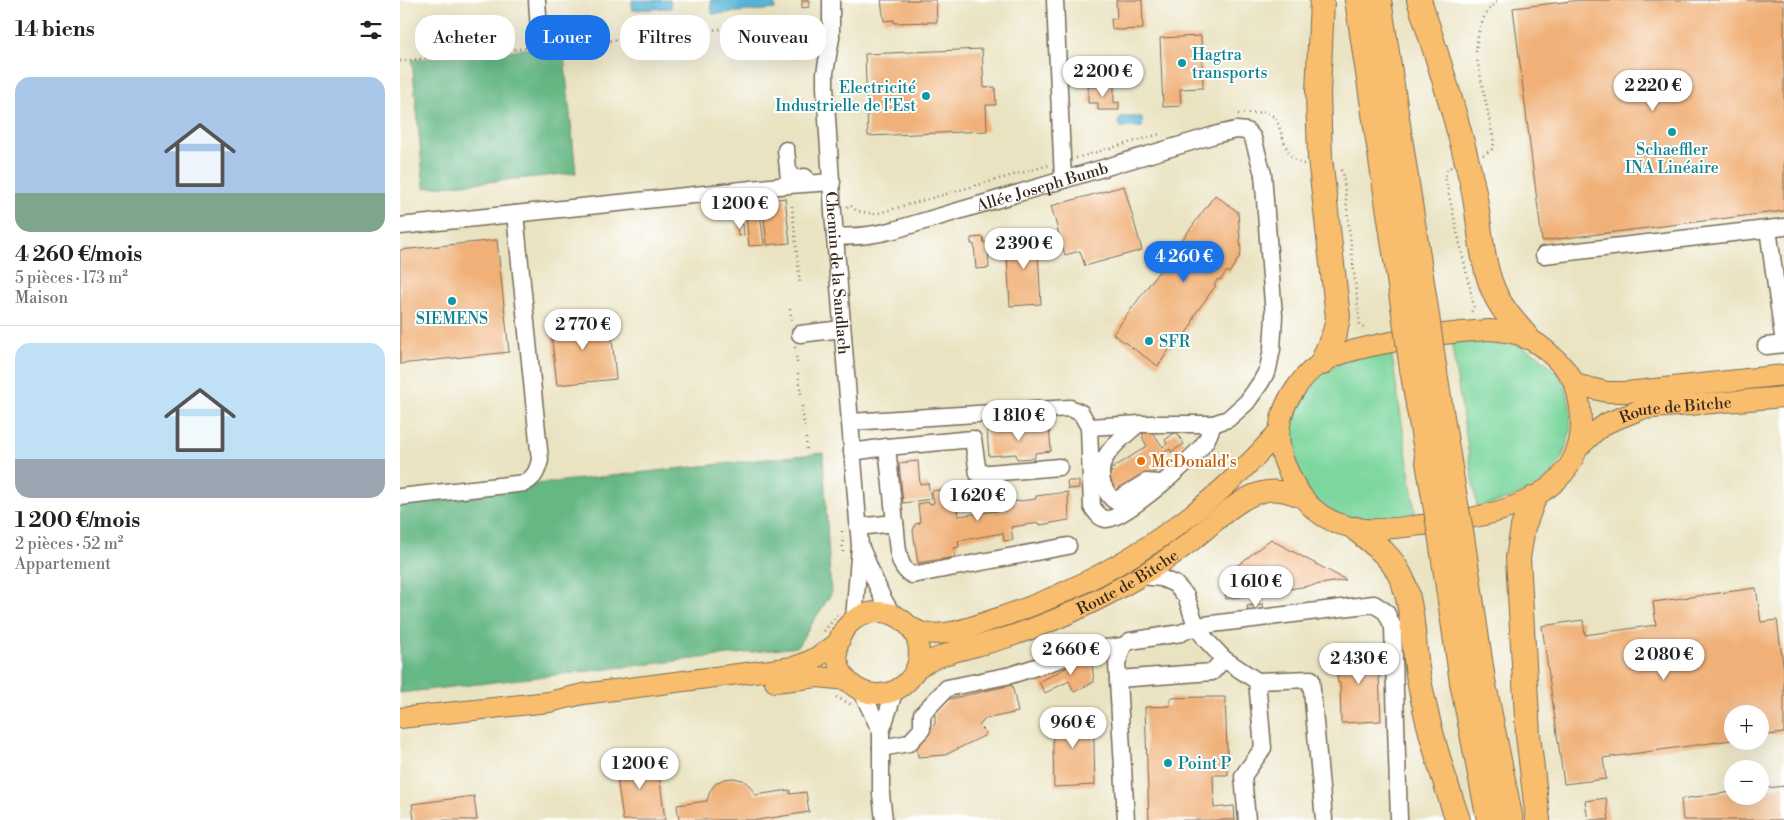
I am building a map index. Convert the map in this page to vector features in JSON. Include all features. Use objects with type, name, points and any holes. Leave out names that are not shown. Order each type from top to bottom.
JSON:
[{"type":"highway","points":[[1322,0],[1318,93],[1322,164],[1338,317],[1335,332],[1322,363]]},
{"type":"highway","points":[[1357,0],[1414,304]]},
{"type":"highway","points":[[1379,0],[1423,368],[1451,539],[1483,680],[1511,820]]},
{"type":"highway","points":[[1419,0],[1446,80],[1473,185],[1488,276],[1500,303],[1527,337]]},
{"type":"highway","points":[[1534,498],[1523,528],[1518,558],[1528,735],[1538,820]]},
{"type":"highway","points":[[1356,529],[1381,548],[1396,568],[1406,588],[1419,679],[1428,724],[1458,820]]},
{"type":"highway","points":[[1451,539],[1462,682],[1489,820]]},
{"type":"main road","points":[[1489,330],[1527,337],[1562,365],[1574,384],[1582,421],[1578,448],[1567,469],[1552,486],[1534,498],[1499,513],[1445,523],[1384,529],[1356,529],[1331,521],[1317,512],[1301,496],[1282,459],[1278,432],[1285,406],[1311,370],[1322,363],[1355,350],[1425,335],[1489,330]]},
{"type":"main road","name":"Route de Bitche","points":[[1574,384],[1607,392],[1627,392],[1784,375]]},
{"type":"main road","name":"Route de Bitche","points":[[1578,448],[1607,423],[1642,409],[1784,397]]},
{"type":"main road","name":"Route de Bitche","points":[[910,627],[923,633],[932,634],[963,628],[1018,612],[1097,577],[1147,548],[1188,518],[1246,466],[1278,432]]},
{"type":"main road","name":"Route de Bitche","points":[[915,670],[936,657],[993,642],[1042,626],[1106,596],[1141,576],[1188,544],[1241,501],[1253,494],[1268,491],[1284,491],[1301,496]]},
{"type":"main road","points":[[549,702],[585,705],[818,677],[854,692],[884,693],[895,690],[903,685],[915,670],[919,652],[915,635],[910,627],[892,614],[879,612],[848,613],[838,642],[837,655],[840,668],[854,692]]},
{"type":"main road","points":[[400,718],[549,702],[583,694],[793,667],[805,664],[816,658],[838,642]]},
{"type":"street","points":[[537,0],[538,15]]},
{"type":"street","name":"Chemin de la Sandlach","points":[[831,0],[831,38],[826,73],[833,212],[852,452],[850,528],[882,597],[892,614]]},
{"type":"street","points":[[1055,0],[1063,180]]},
{"type":"street","name":"Allée Joseph Bumb","points":[[835,236],[871,235],[894,230],[1218,134],[1236,130],[1246,131],[1253,138],[1264,174],[1274,316],[1272,349],[1268,369],[1247,402],[1228,419],[1213,424]]},
{"type":"street","points":[[786,150],[788,179],[832,178]]},
{"type":"street","points":[[400,226],[832,178]]},
{"type":"street","points":[[400,497],[525,483],[531,480],[537,472],[540,460],[515,214]]},
{"type":"street","points":[[1544,255],[1682,246],[1776,228],[1783,340],[1766,346]]},
{"type":"street","points":[[795,335],[842,329]]},
{"type":"street","points":[[850,422],[1070,408],[1081,413],[1089,427],[1092,507],[1100,516],[1108,519],[1121,515],[1162,484],[1202,447],[1208,439],[1213,424],[1089,427]]},
{"type":"street","points":[[1137,425],[1114,444],[1103,461],[1100,475],[1102,483],[1110,498],[1116,501],[1146,482],[1162,484]]},
{"type":"street","points":[[852,452],[973,439],[978,474],[1059,467]]},
{"type":"street","points":[[886,447],[901,566],[905,572],[912,575],[1068,546]]},
{"type":"street","points":[[850,528],[895,523]]},
{"type":"street","name":"Chemin de la Sandlach","points":[[848,613],[860,546]]},
{"type":"street","points":[[1141,576],[1161,578],[1175,584],[1186,596],[1196,626],[1207,641],[1228,663],[1257,682],[1311,679],[1324,820]]},
{"type":"street","points":[[1126,820],[1117,663],[1124,646],[1130,641],[1181,632],[1196,626],[1374,604],[1386,612],[1393,627],[1399,820]]},
{"type":"street","points":[[881,740],[908,743],[922,729],[922,714],[947,688],[1011,675],[1089,650],[1124,646]]},
{"type":"street","points":[[1118,680],[1212,672],[1228,663]]},
{"type":"street","points":[[1247,820],[1243,776],[1263,748],[1257,682]]},
{"type":"street","points":[[884,820],[881,794],[881,740],[895,690]]},
{"type":"street","points":[[854,692],[881,740]]},
{"type":"path","points":[[1477,157],[1492,149],[1494,143],[1476,54],[1477,41],[1479,29],[1486,14],[1499,0]]},
{"type":"path","points":[[610,40],[832,18]]},
{"type":"path","points":[[400,61],[525,48]]},
{"type":"path","points":[[1237,114],[1264,112],[1270,114],[1275,117],[1279,124],[1289,153],[1296,162],[1322,164],[1343,174],[1360,326],[1366,331]]},
{"type":"path","points":[[833,212],[850,205],[857,211],[875,214],[1164,133]]},
{"type":"path","points":[[1456,164],[1448,168],[1445,178],[1474,306],[1469,317]]},
{"type":"path","points":[[792,206],[800,284]]},
{"type":"path","points":[[790,309],[795,335],[797,363]]},
{"type":"path","points":[[798,373],[801,394]]},
{"type":"path","points":[[802,406],[804,427]]},
{"type":"path","points":[[806,438],[808,452]]},
{"type":"path","points":[[843,556],[850,528]]},
{"type":"path","points":[[816,658],[811,650],[839,614],[848,613]]},
{"type":"path","points":[[835,696],[854,692]]},
{"type":"green space","points":[[525,49],[525,60],[565,60],[576,173],[424,188],[412,60],[515,60],[515,50]]},
{"type":"green space","points":[[1493,338],[1531,351],[1546,362],[1557,374],[1567,392],[1570,405],[1570,431],[1563,456],[1548,477],[1524,493],[1477,507],[1451,340]]},
{"type":"green space","points":[[1391,350],[1416,518],[1382,520],[1340,515],[1316,501],[1290,461],[1288,439],[1291,415],[1304,391],[1326,370],[1347,360]]},
{"type":"green space","points":[[823,453],[831,594],[797,647],[400,693],[400,501],[553,482]]},
{"type":"water","points":[[632,0],[670,0],[671,8],[632,10]]},
{"type":"water","points":[[711,0],[774,0],[775,9],[712,14]]},
{"type":"water","points":[[1121,117],[1142,117],[1142,127],[1121,127],[1118,122]]},
{"type":"building","points":[[802,0],[809,0],[809,7],[802,8]]},
{"type":"building","points":[[881,0],[936,0],[937,22],[894,23],[894,20],[884,21]]},
{"type":"building","points":[[1116,0],[1142,0],[1143,29],[1112,29],[1111,19],[1117,19]]},
{"type":"building","name":"Schaeffler INA Linéaire","points":[[1580,0],[1784,0],[1784,211],[1542,241],[1513,8]]},
{"type":"building","name":"Hagtra transports","points":[[1201,36],[1203,88],[1180,89],[1181,106],[1163,107],[1160,38]]},
{"type":"building","name":"Electricité Industrielle de l'Est","points":[[982,49],[984,88],[995,87],[996,105],[986,105],[987,131],[868,136],[865,54]]},
{"type":"building","points":[[1114,86],[1114,103],[1119,102],[1119,110],[1098,110],[1098,103],[1088,103],[1088,87]]},
{"type":"building","points":[[1124,186],[1142,250],[1085,266],[1080,251],[1065,255],[1051,206]]},
{"type":"building","points":[[1215,195],[1238,212],[1241,252],[1239,258],[1229,273],[1227,271],[1220,280],[1218,279],[1214,285],[1216,286],[1195,314],[1192,324],[1184,336],[1180,333],[1158,366],[1113,334]]},
{"type":"building","points":[[785,198],[790,243],[767,245],[762,201]]},
{"type":"building","points":[[760,213],[764,245],[749,246],[746,215]]},
{"type":"building","points":[[737,224],[743,224],[744,235],[738,236]]},
{"type":"building","points":[[1037,235],[1041,304],[1010,306],[1006,237]]},
{"type":"building","points":[[983,237],[984,243],[988,243],[989,268],[976,269],[974,244],[971,244],[971,238]]},
{"type":"building","name":"SIEMENS","points":[[497,240],[509,352],[400,364],[400,250]]},
{"type":"building","points":[[610,318],[616,379],[557,385],[550,323]]},
{"type":"building","points":[[1049,426],[1051,451],[1035,453],[1035,458],[1017,459],[1016,454],[989,456],[987,430]]},
{"type":"building","name":"McDonald's","points":[[1143,432],[1152,432],[1163,447],[1167,444],[1165,440],[1176,432],[1184,444],[1171,452],[1170,449],[1156,458],[1160,464],[1155,467],[1157,470],[1117,494],[1105,477],[1112,472],[1110,470],[1147,446],[1143,439]]},
{"type":"building","points":[[918,461],[920,484],[928,483],[931,499],[903,503],[899,463]]},
{"type":"building","points":[[1067,481],[1079,481],[1079,488],[1068,489]]},
{"type":"building","points":[[955,488],[958,516],[1005,510],[1004,503],[1068,492],[1069,520],[1011,527],[1013,540],[1004,541],[1003,533],[958,541],[959,547],[954,548],[955,557],[918,563],[913,531],[915,524],[920,523],[918,504],[934,503],[932,491]]},
{"type":"building","points":[[1271,539],[1346,580],[1226,599],[1223,577]]},
{"type":"building","points":[[1756,588],[1761,622],[1777,620],[1784,671],[1784,733],[1769,735],[1769,705],[1724,705],[1724,741],[1603,758],[1606,779],[1564,784],[1542,626],[1583,620],[1585,635],[1656,625],[1653,602]]},
{"type":"building","points":[[1263,604],[1264,609],[1248,611],[1247,606]]},
{"type":"building","points":[[1378,648],[1378,665],[1381,665],[1381,673],[1379,673],[1381,721],[1341,723],[1340,683],[1338,683],[1335,650]]},
{"type":"building","points":[[1091,656],[1094,682],[1074,692],[1069,681],[1045,693],[1039,682],[1066,668],[1064,665],[1070,662],[1072,666]]},
{"type":"building","points":[[1012,685],[1018,712],[985,719],[979,726],[986,735],[945,755],[918,757],[916,744],[935,724],[935,713],[949,699]]},
{"type":"building","points":[[1225,697],[1228,775],[1213,775],[1214,808],[1234,806],[1235,820],[1149,820],[1145,707],[1170,706],[1170,698]]},
{"type":"building","points":[[1093,711],[1095,785],[1054,787],[1052,712]]},
{"type":"building","points":[[657,757],[665,820],[623,820],[615,763]]},
{"type":"building","points":[[724,779],[743,780],[750,786],[755,795],[790,790],[790,794],[806,792],[809,812],[758,820],[679,820],[677,805],[707,801],[710,791],[715,784]]},
{"type":"building","points":[[1784,786],[1784,820],[1683,820],[1681,799],[1724,793],[1724,805],[1769,805],[1769,788]]},
{"type":"building","points":[[474,796],[477,820],[414,820],[412,804]]},
{"type":"building","points":[[1606,798],[1609,820],[1588,820],[1585,801]]},
{"type":"place","name":"Hagtra transports","points":[[1182,63]]},
{"type":"place","name":"Electricité Industrielle de l'Est","points":[[926,96]]},
{"type":"place","name":"Schaeffler INA Linéaire","points":[[1672,132]]},
{"type":"place","name":"SIEMENS","points":[[452,301]]},
{"type":"place","name":"SFR","points":[[1149,341]]},
{"type":"place","name":"McDonald's","points":[[1141,461]]},
{"type":"place","name":"Point P","points":[[1168,763]]}]
